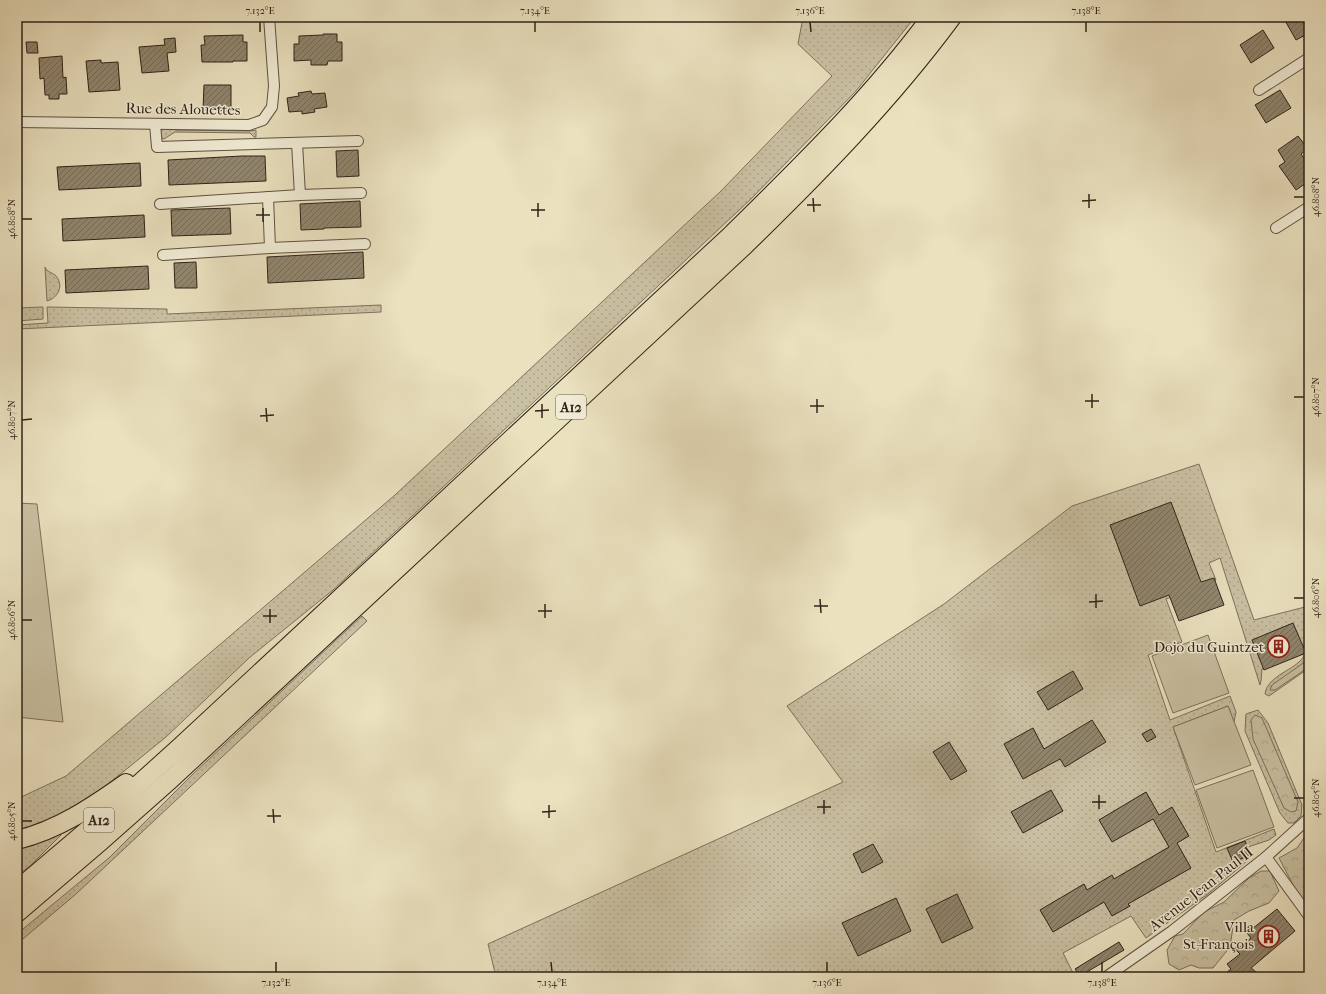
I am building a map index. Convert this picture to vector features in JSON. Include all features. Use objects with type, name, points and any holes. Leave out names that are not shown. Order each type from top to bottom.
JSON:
[{"type":"highway","name":"A12","points":[[17,890],[90,828],[180,747],[736,230],[843,122],[889,70],[931,17]]},
{"type":"highway","name":"A12","points":[[17,913],[100,842],[192,759],[742,248],[855,134],[911,70],[952,17]]},
{"type":"highway","points":[[17,840],[44,832],[82,813],[180,747]]},
{"type":"street","name":"Rue des Alouettes","points":[[19,122],[249,125],[263,120],[272,107],[274,86],[269,17]]},
{"type":"street","points":[[1259,90],[1309,58]]},
{"type":"street","points":[[155,124],[157,147],[358,142]]},
{"type":"street","points":[[297,143],[300,195]]},
{"type":"street","points":[[160,204],[300,195],[361,193]]},
{"type":"street","points":[[268,197],[270,248]]},
{"type":"street","points":[[1276,228],[1309,207]]},
{"type":"street","points":[[163,255],[365,244]]},
{"type":"street","name":"Avenue Jean-Paul II","points":[[1106,977],[1172,931],[1266,857],[1309,818]]},
{"type":"street","points":[[1266,857],[1309,916]]},
{"type":"green space","points":[[803,17],[915,17],[856,91],[751,199],[333,590],[249,658],[166,737],[91,798],[48,823],[17,833],[17,799],[66,776],[395,495],[721,191],[832,76],[798,44]]},
{"type":"green space","points":[[166,126],[172,126],[175,130],[256,130],[256,137],[250,133],[175,132],[164,139],[160,137],[160,131]]},
{"type":"green space","points":[[45,267],[55,275],[60,283],[57,294],[47,301]]},
{"type":"green space","points":[[381,305],[381,312],[17,329],[17,325],[48,323],[47,307],[167,309],[167,314]]},
{"type":"green space","points":[[43,307],[43,319],[17,321],[17,308]]},
{"type":"green space","points":[[1199,464],[1254,620],[1309,606],[1309,668],[1269,696],[1265,694],[1270,683],[1297,664],[1306,652],[1262,669],[1260,685],[1220,558],[1209,563],[1216,580],[1166,599],[1182,642],[1148,655],[1170,720],[1230,696],[1236,712],[1234,722],[1228,706],[1173,727],[1216,852],[1274,829],[1276,835],[1269,840],[1242,849],[1247,861],[1208,894],[1146,938],[1131,916],[1063,953],[1075,977],[496,977],[488,944],[843,782],[787,706],[944,604],[1072,506]]},
{"type":"green space","points":[[17,503],[37,504],[63,722],[17,717]]},
{"type":"green space","points":[[362,616],[367,621],[76,894],[17,944],[17,934],[110,857],[192,775]]},
{"type":"green space","points":[[1208,635],[1229,693],[1173,713],[1152,656]]},
{"type":"green space","points":[[1309,659],[1309,667],[1275,690],[1270,690],[1272,685]]},
{"type":"green space","points":[[1228,706],[1251,765],[1195,785],[1173,727]]},
{"type":"green space","points":[[1258,710],[1268,723],[1302,805],[1301,816],[1294,823],[1288,823],[1280,813],[1245,731],[1246,714]]},
{"type":"green space","points":[[1255,715],[1262,718],[1298,802],[1296,811],[1291,812],[1284,808],[1253,739],[1251,720]]},
{"type":"green space","points":[[1253,770],[1274,827],[1217,848],[1196,790]]},
{"type":"green space","points":[[59,832],[61,835],[31,865],[17,876],[17,846]]},
{"type":"green space","points":[[1309,834],[1309,907],[1301,900],[1279,858],[1297,848],[1306,835]]},
{"type":"green space","points":[[1261,871],[1270,871],[1279,891],[1269,903],[1249,911],[1234,920],[1230,947],[1213,968],[1199,968],[1191,965],[1179,970],[1169,964],[1167,950],[1175,936],[1183,934],[1204,912],[1224,902],[1249,878]]},
{"type":"building","points":[[1283,17],[1309,17],[1309,33],[1296,40]]},
{"type":"building","points":[[1263,30],[1274,48],[1251,63],[1240,45]]},
{"type":"building","points":[[337,34],[337,42],[342,42],[342,61],[328,61],[327,65],[311,65],[311,60],[294,61],[294,44],[299,44],[299,36]]},
{"type":"building","points":[[243,35],[243,42],[247,42],[247,61],[202,62],[201,45],[205,45],[204,36]]},
{"type":"building","points":[[175,38],[176,52],[167,53],[169,71],[142,73],[139,47],[165,45],[164,39]]},
{"type":"building","points":[[26,42],[37,42],[38,53],[27,53]]},
{"type":"building","points":[[62,56],[63,78],[66,77],[67,94],[59,94],[59,99],[49,99],[49,95],[45,95],[44,78],[40,79],[39,58]]},
{"type":"building","points":[[101,60],[101,63],[118,62],[120,90],[89,92],[86,61]]},
{"type":"building","points":[[204,85],[231,85],[231,111],[203,110]]},
{"type":"building","points":[[1280,90],[1291,108],[1266,123],[1255,105]]},
{"type":"building","points":[[311,91],[312,94],[325,93],[327,107],[314,109],[315,112],[302,114],[302,111],[289,112],[287,98],[299,96],[298,93]]},
{"type":"building","points":[[1298,136],[1308,149],[1301,154],[1309,165],[1309,181],[1296,190],[1279,166],[1285,162],[1278,150]]},
{"type":"building","points":[[358,150],[359,176],[337,177],[336,151]]},
{"type":"building","points":[[265,156],[266,181],[169,185],[168,160]]},
{"type":"building","points":[[140,163],[141,186],[59,190],[57,167]]},
{"type":"building","points":[[360,201],[361,227],[301,230],[300,204]]},
{"type":"building","points":[[230,208],[231,234],[172,236],[171,210]]},
{"type":"building","points":[[144,215],[145,237],[63,241],[62,219]]},
{"type":"building","points":[[363,252],[364,278],[268,283],[267,257]]},
{"type":"building","points":[[196,262],[197,288],[175,288],[174,263]]},
{"type":"building","points":[[148,266],[149,289],[66,293],[65,270]]},
{"type":"building","points":[[1171,502],[1201,582],[1214,578],[1224,605],[1179,621],[1169,595],[1140,606],[1110,525]]},
{"type":"building","name":"Dojo du Guintzet","points":[[1293,623],[1306,653],[1264,670],[1252,640]]},
{"type":"building","points":[[1073,671],[1083,689],[1048,710],[1037,692]]},
{"type":"building","points":[[1092,720],[1106,742],[1065,767],[1060,759],[1023,779],[1004,744],[1033,728],[1044,749]]},
{"type":"building","points":[[1151,729],[1156,737],[1147,742],[1142,734]]},
{"type":"building","points":[[949,742],[967,771],[951,780],[933,752]]},
{"type":"building","points":[[1051,790],[1063,811],[1023,833],[1011,812]]},
{"type":"building","points":[[1146,792],[1159,815],[1172,807],[1189,836],[1177,843],[1191,868],[1128,904],[1130,906],[1112,916],[1104,902],[1053,932],[1040,910],[1084,884],[1087,890],[1112,875],[1114,879],[1169,847],[1153,819],[1112,842],[1099,820]]},
{"type":"building","points":[[1245,841],[1251,855],[1233,862],[1227,848]]},
{"type":"building","points":[[873,844],[883,862],[862,873],[853,854]]},
{"type":"building","points":[[957,894],[973,928],[942,943],[926,909]]},
{"type":"building","points":[[896,898],[911,931],[858,956],[842,923]]},
{"type":"building","name":"Villa St-François","points":[[1277,909],[1295,931],[1251,968],[1256,972],[1250,977],[1221,977],[1231,969],[1227,964],[1240,954],[1236,950],[1251,938],[1247,933]]},
{"type":"building","points":[[1119,942],[1124,950],[1080,976],[1075,969]]},
{"type":"place","name":"Dojo du Guintzet","points":[[1279,647]]},
{"type":"place","name":"Villa St-François","points":[[1269,936]]}]
